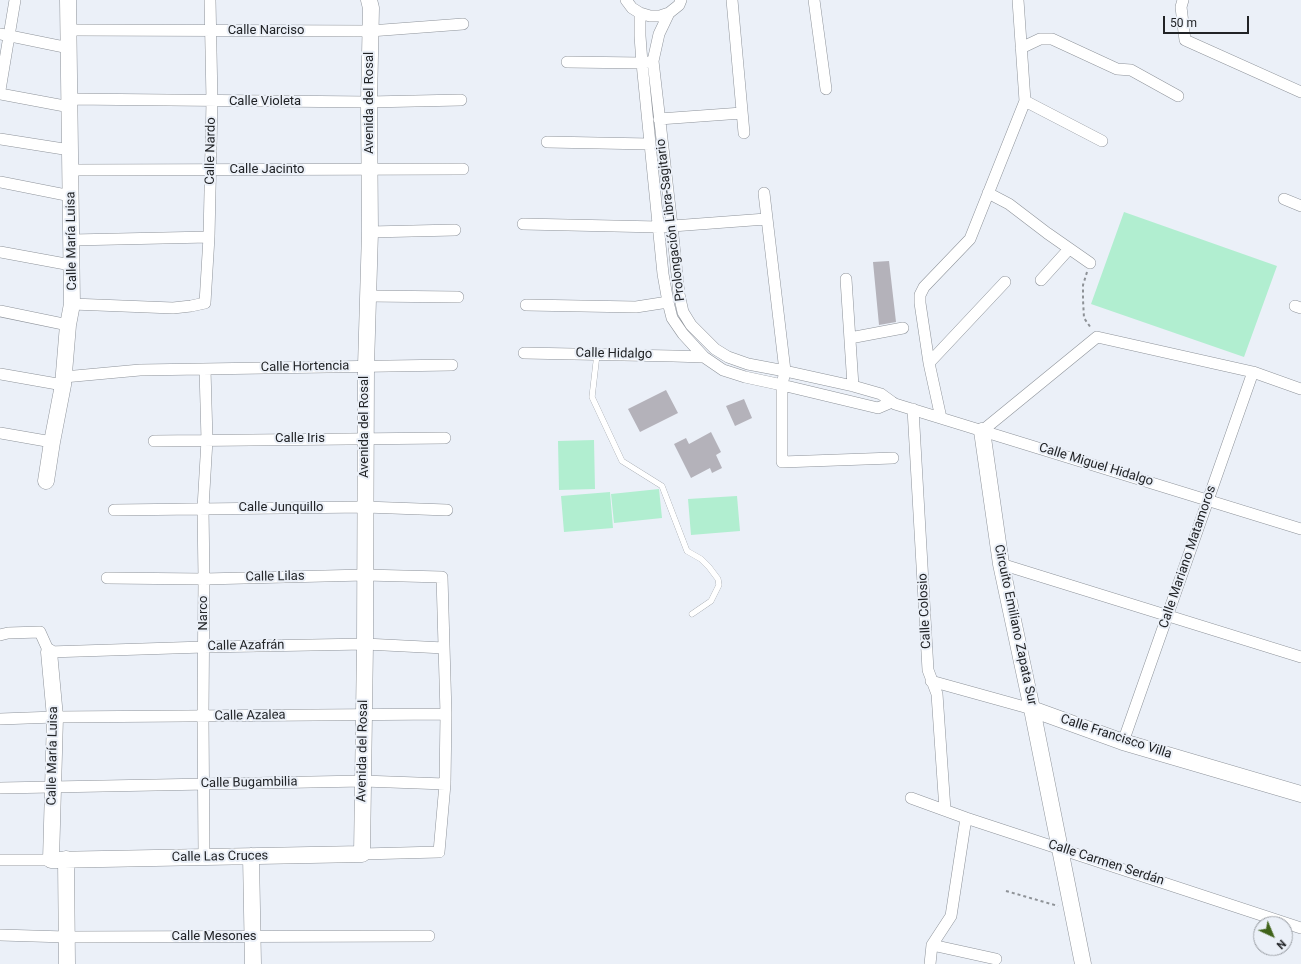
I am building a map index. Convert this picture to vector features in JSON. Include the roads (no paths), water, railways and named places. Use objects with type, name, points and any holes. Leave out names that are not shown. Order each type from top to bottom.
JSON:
[{"type":"street","points":[[0,90],[4,35],[15,0]]},
{"type":"street","name":"Calle María Luisa","points":[[46,480],[63,381],[68,325],[72,304],[68,0]]},
{"type":"street","name":"Calle Nardo","points":[[72,304],[173,308],[205,303],[209,237],[212,101],[210,0]]},
{"type":"street","name":"Avenida del Rosal","points":[[362,854],[365,644],[365,439],[370,232],[369,170],[371,8],[369,0]]},
{"type":"street","points":[[626,0],[632,8],[640,13],[650,16],[660,16],[669,13]]},
{"type":"street","name":"Prolongación Libra-Sagitario","points":[[681,0],[679,5],[669,13],[648,62],[650,144],[668,302],[672,318],[683,334],[704,357],[723,370],[745,377],[782,384],[878,408],[892,402]]},
{"type":"street","points":[[732,0],[744,133]]},
{"type":"street","points":[[814,0],[826,89]]},
{"type":"street","points":[[941,418],[929,363],[920,295],[924,288],[970,239],[1025,101],[1018,0]]},
{"type":"street","points":[[1183,0],[1181,7],[1185,40],[1301,92]]},
{"type":"street","name":"Prolongación Libra-Sagitario","points":[[640,13],[640,36],[648,62],[660,119],[679,294],[683,312],[691,326],[714,349],[728,357],[748,364],[853,386],[881,394],[892,402]]},
{"type":"street","name":"Calle Narciso","points":[[68,30],[370,31],[463,24]]},
{"type":"street","points":[[4,35],[69,48]]},
{"type":"street","points":[[1021,48],[1040,39],[1052,39],[1117,69],[1131,70],[1178,96]]},
{"type":"street","points":[[567,62],[648,62]]},
{"type":"street","name":"Calle Violeta","points":[[0,94],[70,103],[212,101],[370,102],[461,100]]},
{"type":"street","points":[[1025,101],[1102,141]]},
{"type":"street","points":[[660,119],[742,114]]},
{"type":"street","points":[[0,139],[70,150]]},
{"type":"street","points":[[547,142],[650,144]]},
{"type":"street","name":"Calle Jacinto","points":[[71,170],[463,169]]},
{"type":"street","points":[[0,182],[71,196]]},
{"type":"street","points":[[764,193],[785,371],[782,384],[782,462],[893,458]]},
{"type":"street","points":[[988,193],[1009,204],[1090,263]]},
{"type":"street","points":[[1284,199],[1301,206]]},
{"type":"street","points":[[523,224],[659,227],[766,219]]},
{"type":"street","points":[[370,232],[455,230]]},
{"type":"street","points":[[72,240],[209,237]]},
{"type":"street","points":[[1041,280],[1069,249]]},
{"type":"street","points":[[0,252],[71,265]]},
{"type":"street","points":[[846,279],[853,386]]},
{"type":"street","points":[[929,363],[1005,282]]},
{"type":"street","points":[[368,296],[458,297]]},
{"type":"street","points":[[526,305],[636,307],[668,302]]},
{"type":"street","points":[[0,311],[68,325]]},
{"type":"street","points":[[850,338],[903,328]]},
{"type":"street","points":[[982,431],[1097,337],[1253,372],[1301,389]]},
{"type":"street","name":"Calle Hidalgo","points":[[524,353],[704,357]]},
{"type":"street","name":"Calle Hortencia","points":[[205,369],[452,365]]},
{"type":"street","points":[[0,374],[63,381],[140,370],[205,369]]},
{"type":"street","name":"Narco","points":[[204,856],[203,508],[207,440],[205,369]]},
{"type":"street","name":"Calle Mariano Matamoros","points":[[1123,742],[1253,372]]},
{"type":"street","name":"Calle Miguel Hidalgo","points":[[892,402],[1301,529]]},
{"type":"street","name":"Calle Colosio","points":[[914,409],[928,670],[937,694],[946,810]]},
{"type":"street","name":"Circuito Emiliano Zapata Sur","points":[[982,431],[1001,564],[1032,709],[1083,964]]},
{"type":"street","points":[[0,433],[52,442]]},
{"type":"street","name":"Calle Iris","points":[[154,441],[446,438]]},
{"type":"street","name":"Calle Junquillo","points":[[114,510],[365,507],[447,510]]},
{"type":"street","points":[[1001,564],[1301,657]]},
{"type":"street","name":"Calle Lilas","points":[[107,578],[204,579],[365,574],[442,577],[444,648]]},
{"type":"street","points":[[0,635],[8,633],[40,632],[49,652]]},
{"type":"street","name":"Calle Azafrán","points":[[49,652],[365,644],[444,648]]},
{"type":"street","points":[[444,648],[446,714],[445,784]]},
{"type":"street","name":"Calle María Luisa","points":[[49,652],[55,717],[53,787],[67,964]]},
{"type":"street","name":"Calle Francisco Villa","points":[[931,680],[1032,709],[1123,742],[1301,794]]},
{"type":"street","name":"Calle Azalea","points":[[0,719],[55,717],[446,714]]},
{"type":"street","name":"Calle Bugambilia","points":[[0,788],[363,781],[445,784]]},
{"type":"street","name":"Calle Las Cruces","points":[[0,860],[439,852],[445,784]]},
{"type":"street","name":"Calle Carmen Serdán","points":[[911,798],[966,818],[1301,928]]},
{"type":"street","points":[[930,964],[932,945],[951,916],[966,818]]},
{"type":"street","points":[[251,856],[253,964]]},
{"type":"street","name":"Calle Mesones","points":[[0,935],[66,937],[429,936]]},
{"type":"street","points":[[932,945],[996,959]]},
{"type":"lane","points":[[597,354],[592,397],[622,461],[662,486],[687,550],[701,559],[718,579],[719,585],[711,601],[692,614]]}]
